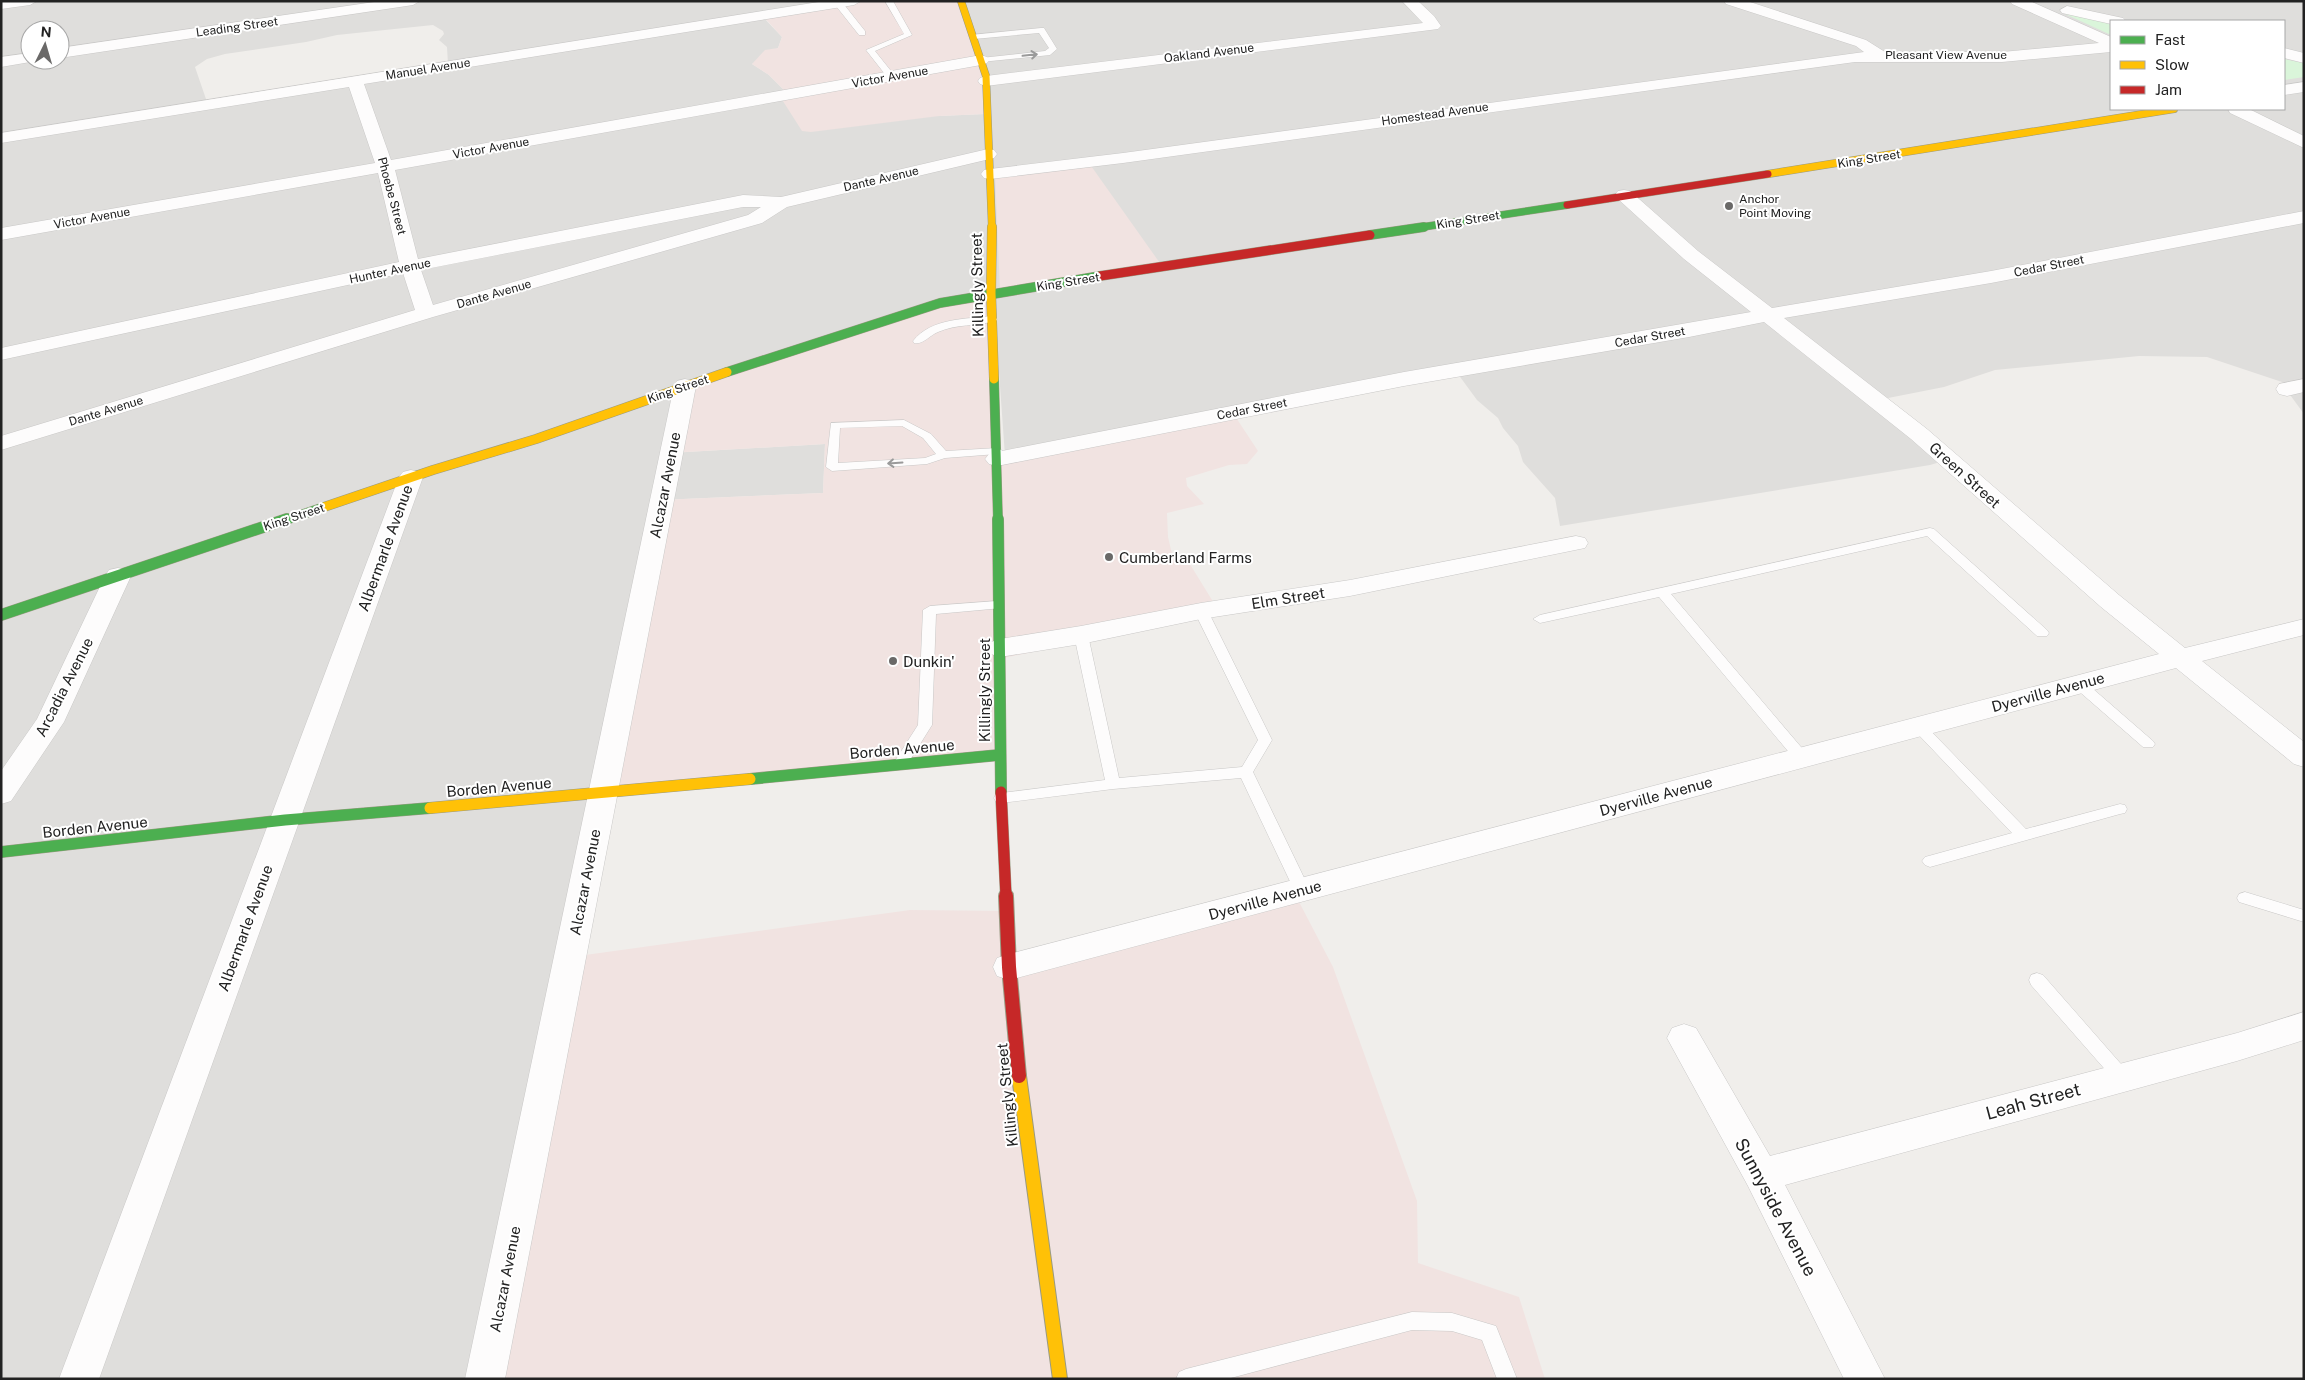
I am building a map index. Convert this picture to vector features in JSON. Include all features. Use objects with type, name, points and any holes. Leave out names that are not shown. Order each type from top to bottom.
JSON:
[{"type":"street","points":[[1,5],[30,1]]},
{"type":"street","name":"Leading Street","points":[[70,51],[374,4],[413,1]]},
{"type":"street","name":"Killingly Street","points":[[961,1],[974,37],[986,81],[992,211],[991,293],[997,455],[1000,648],[999,755],[1009,967],[1021,1100],[1060,1379]]},
{"type":"street","name":"Oakland Avenue","points":[[986,81],[1433,26],[1429,19],[1409,1]]},
{"type":"street","name":"Pleasant View Avenue","points":[[1732,1],[1861,43],[1880,56],[2002,57],[2110,47]]},
{"type":"street","points":[[2017,1],[2110,43]]},
{"type":"street","points":[[2024,1],[2113,20]]},
{"type":"street","name":"Manuel Avenue","points":[[1,138],[847,2]]},
{"type":"street","points":[[2285,54],[2304,58]]},
{"type":"street","name":"Homestead Avenue","points":[[989,164],[1142,156],[1817,61],[1880,56]]},
{"type":"street","points":[[1,62],[20,59]]},
{"type":"street","name":"Victor Avenue","points":[[1,234],[981,60]]},
{"type":"street","name":"Phoebe Street","points":[[355,81],[385,167],[410,266],[426,313]]},
{"type":"street","points":[[2285,90],[2304,87]]},
{"type":"street","name":"King Street","points":[[1,615],[411,477],[536,439],[685,386],[940,303],[991,293],[1868,159],[2168,110]]},
{"type":"street","points":[[2238,110],[2304,143]]},
{"type":"street","name":"Dante Avenue","points":[[1,443],[426,313],[755,219],[781,203],[989,164]]},
{"type":"street","name":"Green Street","points":[[1624,195],[1691,255],[1769,314],[1919,434],[2102,595],[2304,757]]},
{"type":"street","name":"Hunter Avenue","points":[[1,354],[410,266],[743,201],[781,203]]},
{"type":"street","name":"Cedar Street","points":[[997,455],[1404,379],[1689,331],[1769,314],[1991,277],[2304,217]]},
{"type":"street","name":"Alcazar Avenue","points":[[486,1379],[685,386]]},
{"type":"street","name":"Albermarle Avenue","points":[[79,1379],[411,477]]},
{"type":"street","name":"Elm Street","points":[[1000,648],[1081,635],[1201,611],[1350,588],[1576,543]]},
{"type":"street","name":"Arcadia Avenue","points":[[1,794],[50,722],[118,576]]},
{"type":"street","name":"Dyerville Avenue","points":[[1009,967],[1919,726],[2304,627]]},
{"type":"street","name":"Borden Avenue","points":[[1,852],[285,820],[603,793],[999,755]]},
{"type":"street","name":"Leah Street","points":[[1761,1176],[2304,1026]]},
{"type":"street","name":"Sunnyside Avenue","points":[[1684,1038],[1761,1176],[1866,1379]]},
{"type":"lane","points":[[890,1],[908,35],[870,50],[891,76]]},
{"type":"lane","points":[[847,2],[862,33]]},
{"type":"lane","points":[[974,37],[1041,30],[1053,49],[1047,53],[981,60]]},
{"type":"lane","points":[[918,341],[924,333],[952,325],[992,319]]},
{"type":"lane","points":[[943,455],[927,436],[904,422],[835,425],[832,467],[927,461],[943,455],[997,455]]},
{"type":"lane","points":[[1540,619],[1930,532],[2042,633]]},
{"type":"lane","points":[[1662,592],[1802,758]]},
{"type":"lane","points":[[900,764],[926,725],[930,610],[998,605]]},
{"type":"lane","points":[[1201,611],[1265,740],[1246,772]]},
{"type":"lane","points":[[1081,635],[1113,784]]},
{"type":"lane","points":[[2080,684],[2148,744]]},
{"type":"lane","points":[[1919,726],[2023,835]]},
{"type":"lane","points":[[1001,798],[1113,784],[1246,772]]},
{"type":"lane","points":[[1246,772],[1302,890]]},
{"type":"lane","points":[[1930,861],[2120,809]]},
{"type":"lane","points":[[2245,898],[2304,916]]},
{"type":"lane","points":[[2037,980],[2122,1077]]},
{"type":"lane","points":[[1196,1378],[1412,1321],[1452,1322],[1489,1334],[1507,1379]]},
{"type":"shaded area","points":[[1,1],[815,1],[819,5],[763,17],[782,37],[778,48],[752,64],[769,75],[787,93],[939,116],[985,114],[963,1],[2304,1],[2304,414],[2288,392],[2291,385],[2207,357],[2139,356],[1995,370],[1944,387],[1878,400],[1947,460],[1930,465],[1560,526],[1555,498],[1523,462],[1518,446],[1503,428],[1498,418],[1477,400],[1455,370],[1005,456],[994,302],[669,453],[825,444],[823,493],[660,500],[496,1379],[1,1379]],"holes":[[[433,25],[443,31],[444,34],[439,40],[447,47],[448,64],[207,102],[195,67],[207,59],[225,54],[306,42],[337,35]]]},
{"type":"shaded area","points":[[815,1],[963,1],[982,55],[985,114],[939,116],[811,132],[802,131],[781,98],[787,93],[769,75],[752,64],[765,50],[778,48],[782,37],[763,16],[819,5]]},
{"type":"shaded area","points":[[1089,163],[1162,266],[1000,291],[995,173]]},
{"type":"shaded area","points":[[990,293],[999,453],[1233,413],[1258,451],[1247,464],[1229,465],[1186,478],[1187,486],[1204,504],[1167,513],[1168,537],[1172,554],[1188,561],[1220,613],[1004,658],[999,754],[612,789],[660,500],[823,493],[825,444],[669,453],[684,386]]},
{"type":"shaded area","points":[[1297,898],[1333,967],[1417,1201],[1418,1263],[1519,1297],[1545,1379],[496,1379],[578,956],[910,910],[1007,911],[1016,961]]},
{"type":"green space","points":[[2063,13],[2110,23],[2110,35]]},
{"type":"green space","points":[[2285,59],[2304,63],[2304,77],[2285,80]]},
{"type":"traffic: fast","points":[[1370,235],[1567,205]]},
{"type":"traffic: fast","points":[[727,372],[940,303],[1100,276]]},
{"type":"traffic: fast","points":[[994,379],[997,459],[1001,792]]},
{"type":"traffic: fast","points":[[1,615],[324,507]]},
{"type":"traffic: fast","points":[[750,779],[999,755]]},
{"type":"traffic: fast","points":[[1,852],[285,820],[430,808]]},
{"type":"traffic: slow","points":[[961,1],[986,76],[992,211],[991,293],[994,379]]},
{"type":"traffic: slow","points":[[1768,174],[2168,110]]},
{"type":"traffic: slow","points":[[324,507],[433,470],[536,439],[727,372]]},
{"type":"traffic: slow","points":[[430,808],[750,779]]},
{"type":"traffic: slow","points":[[1019,1076],[1060,1379]]},
{"type":"traffic: jam","points":[[1567,205],[1768,174]]},
{"type":"traffic: jam","points":[[1100,276],[1370,235]]},
{"type":"traffic: jam","points":[[1001,792],[1009,967],[1019,1076]]},
{"type":"place","name":"Anchor Point Moving","points":[[1729,206]]},
{"type":"place","name":"Cumberland Farms","points":[[1109,557]]},
{"type":"place","name":"Dunkin'","points":[[893,661]]}]
